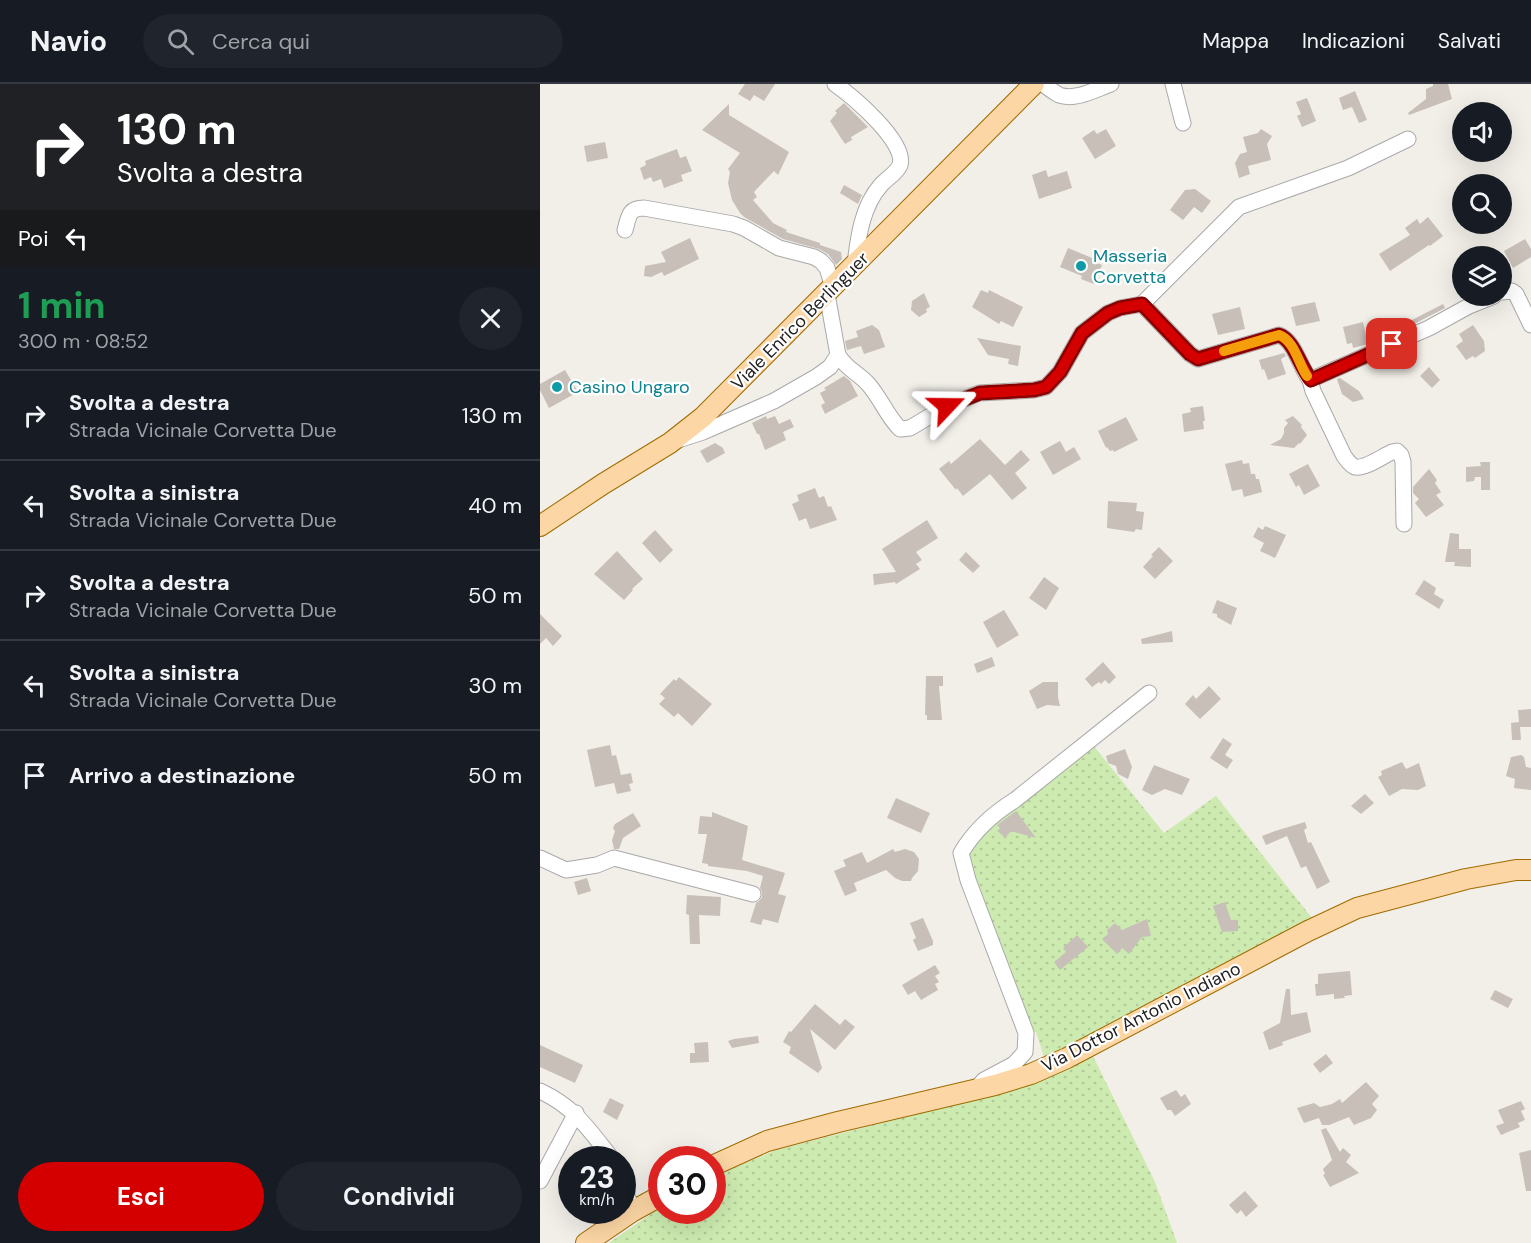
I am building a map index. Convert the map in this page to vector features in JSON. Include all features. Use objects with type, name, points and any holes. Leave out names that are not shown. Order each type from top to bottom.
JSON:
[{"type":"main road","name":"Viale Enrico Berlinguer","points":[[540,526],[603,483],[670,443],[703,417],[1034,84]]},
{"type":"main road","name":"Via Dottor Antonio Indiano","points":[[726,1160],[767,1142],[838,1122],[1031,1074],[1067,1058],[1308,931],[1358,908],[1466,879],[1516,870],[1531,870]]},
{"type":"main road","points":[[586,1243],[614,1224]]},
{"type":"street","points":[[835,84],[853,97],[880,123],[900,156],[900,165],[880,185],[871,200],[860,232],[855,264]]},
{"type":"street","points":[[1043,84],[1058,94],[1066,96],[1079,95],[1111,84]]},
{"type":"street","points":[[1173,84],[1183,123]]},
{"type":"street","points":[[626,230],[629,214],[637,208],[644,208],[733,224],[779,248],[814,256],[827,268],[838,355],[844,365],[869,385],[891,420],[900,429],[910,429],[947,406],[980,393],[1034,390],[1046,387],[1060,372],[1082,333],[1108,313],[1142,304],[1239,207],[1348,168],[1408,139]]},
{"type":"street","points":[[1512,291],[1516,294],[1531,325]]},
{"type":"street","points":[[1142,304],[1190,354],[1198,359],[1279,335],[1285,337],[1311,380],[1313,391],[1349,464],[1363,467],[1392,452],[1397,451],[1401,455],[1404,524]]},
{"type":"street","points":[[1311,380],[1429,328],[1469,306]]},
{"type":"street","points":[[670,443],[703,432],[774,401],[830,367],[838,355]]},
{"type":"street","points":[[976,1089],[984,1080],[1014,1064],[1025,1052],[1026,1034],[968,880],[961,853],[968,842],[998,811],[1015,800],[1149,693]]},
{"type":"street","points":[[540,858],[566,870],[597,865],[615,858],[753,894]]},
{"type":"street","points":[[540,1091],[554,1097],[576,1113],[602,1146]]},
{"type":"street","points":[[540,1181],[576,1113]]},
{"type":"green space","points":[[1093,745],[1164,833],[1216,796],[1312,918],[1045,1060],[1036,1032],[1029,1032],[962,857],[975,840]]},
{"type":"green space","points":[[1092,1054],[1155,1182],[1177,1243],[609,1243],[648,1216],[648,1224],[726,1224],[726,1171],[776,1150],[1023,1087]]},
{"type":"building","points":[[745,84],[775,84],[764,101],[754,95],[750,101],[738,94]]},
{"type":"building","points":[[1433,84],[1448,84],[1452,99],[1409,115],[1408,113],[1426,99],[1426,89]]},
{"type":"building","points":[[1355,91],[1367,120],[1359,123],[1352,107],[1343,110],[1339,98]]},
{"type":"building","points":[[1307,98],[1316,121],[1302,127],[1297,116],[1301,114],[1296,102]]},
{"type":"building","points":[[844,103],[868,127],[851,137],[852,140],[845,144],[830,121],[837,113],[835,111]]},
{"type":"building","points":[[729,104],[729,115],[789,152],[778,175],[774,171],[754,192],[757,197],[753,200],[773,223],[787,230],[786,232],[841,252],[842,259],[836,265],[828,254],[819,249],[783,239],[740,213],[732,200],[728,169],[740,153],[702,130]]},
{"type":"building","points":[[1106,129],[1116,146],[1095,159],[1082,138],[1094,130],[1097,134]]},
{"type":"building","points":[[1261,129],[1272,136],[1267,144],[1271,160],[1248,166],[1250,174],[1239,178],[1235,163],[1240,154],[1247,152],[1243,137],[1258,133]]},
{"type":"building","points":[[605,142],[608,158],[587,162],[584,146]]},
{"type":"building","points":[[677,149],[680,158],[686,156],[692,171],[681,175],[683,181],[664,188],[661,179],[653,182],[651,177],[644,180],[640,168],[646,165],[645,161]]},
{"type":"building","points":[[1046,170],[1048,177],[1067,171],[1072,188],[1039,199],[1032,175]]},
{"type":"building","points":[[844,185],[862,195],[858,204],[840,193]]},
{"type":"building","points":[[1195,189],[1211,201],[1202,213],[1194,207],[1183,220],[1170,210],[1185,190]]},
{"type":"building","points":[[1428,217],[1443,236],[1390,271],[1379,254],[1410,235],[1405,228],[1417,219],[1420,224]]},
{"type":"building","points":[[690,238],[699,259],[664,276],[662,272],[651,277],[644,276],[645,266],[666,262],[661,252]]},
{"type":"building","points":[[1525,239],[1531,249],[1531,257],[1513,268],[1512,246]]},
{"type":"building","name":"Masseria Corvetta","points":[[1068,248],[1097,260],[1097,263],[1102,265],[1094,284],[1060,267]]},
{"type":"building","points":[[981,290],[988,293],[989,290],[1023,307],[1013,327],[1001,321],[999,324],[972,307]]},
{"type":"building","points":[[924,293],[930,307],[919,317],[911,310],[912,301]]},
{"type":"building","points":[[1315,302],[1320,321],[1296,326],[1291,307]]},
{"type":"building","points":[[1443,304],[1445,308],[1412,325],[1410,321]]},
{"type":"building","points":[[1240,307],[1245,329],[1218,335],[1212,314]]},
{"type":"building","points":[[1363,322],[1368,344],[1353,348],[1352,343],[1347,344],[1343,327]]},
{"type":"building","points":[[872,325],[879,330],[885,347],[864,354],[861,346],[847,350],[845,341],[858,337],[856,331]]},
{"type":"building","points":[[1473,325],[1484,341],[1485,351],[1475,358],[1473,356],[1466,360],[1456,346],[1463,341],[1459,334]]},
{"type":"building","points":[[977,338],[1021,346],[1018,366],[1008,364],[1009,359],[988,355]]},
{"type":"building","points":[[1284,353],[1286,356],[1281,359],[1286,374],[1268,380],[1259,360]]},
{"type":"building","points":[[1429,367],[1440,380],[1432,388],[1420,376]]},
{"type":"building","name":"Casino Ungaro","points":[[565,370],[578,392],[549,408],[540,390],[540,384]]},
{"type":"building","points":[[844,376],[850,381],[858,396],[825,414],[821,405],[825,403],[820,393]]},
{"type":"building","points":[[1340,378],[1359,391],[1364,399],[1353,402],[1342,394],[1337,379]]},
{"type":"building","points":[[1203,406],[1204,429],[1184,432],[1182,414],[1191,412],[1190,408]]},
{"type":"building","points":[[766,416],[767,419],[775,416],[779,424],[790,419],[794,427],[783,432],[786,440],[765,450],[752,423]]},
{"type":"building","points":[[1293,416],[1302,425],[1307,435],[1300,444],[1294,448],[1270,445],[1281,439],[1288,423],[1285,420]]},
{"type":"building","points":[[1126,417],[1138,440],[1114,452],[1110,451],[1106,448],[1098,431]]},
{"type":"building","points":[[980,439],[1005,465],[1021,450],[1030,460],[1015,473],[1027,488],[1012,500],[990,474],[963,496],[939,469],[949,461],[951,464]]},
{"type":"building","points":[[1060,441],[1066,452],[1074,447],[1081,459],[1053,475],[1040,452]]},
{"type":"building","points":[[715,443],[723,448],[725,453],[707,463],[700,451]]},
{"type":"building","points":[[1242,460],[1243,464],[1249,463],[1251,474],[1255,474],[1256,479],[1259,479],[1262,492],[1244,497],[1242,489],[1232,491],[1225,464]]},
{"type":"building","points":[[1480,462],[1490,462],[1490,490],[1481,490],[1481,477],[1475,477],[1474,481],[1466,482],[1466,467],[1481,466]]},
{"type":"building","points":[[1308,464],[1320,486],[1304,495],[1299,485],[1296,487],[1289,474]]},
{"type":"building","points":[[1429,469],[1437,480],[1435,483],[1441,492],[1436,495],[1444,505],[1426,517],[1415,503],[1419,499],[1413,493],[1413,487]]},
{"type":"building","points":[[815,488],[819,498],[824,496],[828,507],[831,506],[837,520],[810,529],[806,518],[799,521],[792,504],[799,501],[797,495]]},
{"type":"building","points":[[1108,501],[1137,503],[1136,511],[1144,512],[1142,530],[1136,529],[1134,532],[1107,528]]},
{"type":"building","points":[[927,520],[938,538],[916,552],[922,560],[916,564],[920,569],[896,584],[895,582],[874,585],[873,574],[896,572],[882,549]]},
{"type":"building","points":[[1265,526],[1286,535],[1275,558],[1260,551],[1264,543],[1253,537],[1258,527],[1263,530]]},
{"type":"building","points":[[655,530],[673,550],[660,563],[642,543]]},
{"type":"building","points":[[1450,533],[1459,534],[1459,549],[1471,549],[1471,567],[1454,566],[1455,562],[1445,562]]},
{"type":"building","points":[[1159,547],[1173,561],[1155,579],[1143,567]]},
{"type":"building","points":[[617,551],[643,579],[624,600],[594,574]]},
{"type":"building","points":[[966,552],[980,566],[973,573],[959,560]]},
{"type":"building","points":[[1044,577],[1059,588],[1046,610],[1029,598]]},
{"type":"building","points":[[1424,580],[1436,588],[1434,594],[1444,600],[1439,609],[1415,594]]},
{"type":"building","points":[[1217,600],[1237,608],[1231,625],[1217,617],[1217,614],[1212,613]]},
{"type":"building","points":[[1004,610],[1019,635],[997,648],[983,622]]},
{"type":"building","points":[[540,614],[562,636],[553,646],[546,638],[540,644]]},
{"type":"building","points":[[1172,631],[1173,642],[1142,644],[1141,639]]},
{"type":"building","points":[[992,657],[995,666],[977,673],[974,664]]},
{"type":"building","points":[[1103,662],[1116,677],[1109,684],[1105,680],[1092,687],[1085,679]]},
{"type":"building","points":[[926,676],[943,676],[943,686],[939,686],[942,720],[927,720],[927,715],[925,715]]},
{"type":"building","points":[[679,677],[712,704],[692,726],[678,713],[674,717],[659,704],[665,698],[660,694],[674,679],[676,681]]},
{"type":"building","points":[[1043,682],[1058,682],[1060,706],[1047,705],[1037,709],[1029,691]]},
{"type":"building","points":[[1209,686],[1221,699],[1200,719],[1185,704],[1193,695],[1196,699]]},
{"type":"building","points":[[1531,709],[1531,727],[1520,727],[1521,740],[1512,740],[1511,723],[1519,722],[1518,710]]},
{"type":"building","points":[[1223,738],[1232,744],[1225,755],[1233,760],[1227,769],[1210,758]]},
{"type":"building","points":[[610,745],[612,756],[616,755],[621,775],[631,773],[633,783],[629,784],[631,791],[617,794],[614,783],[595,787],[587,750]]},
{"type":"building","points":[[1125,749],[1132,767],[1128,779],[1118,774],[1116,766],[1108,763],[1106,756]]},
{"type":"building","points":[[1521,755],[1524,757],[1526,767],[1531,768],[1531,790],[1514,788],[1515,779],[1506,776],[1511,757]]},
{"type":"building","points":[[1402,762],[1406,769],[1419,763],[1426,786],[1418,790],[1402,789],[1389,796],[1378,777],[1382,775],[1381,771]]},
{"type":"building","points":[[1154,765],[1190,779],[1182,795],[1165,789],[1152,795],[1142,790]]},
{"type":"building","points":[[1365,794],[1374,803],[1361,814],[1351,806]]},
{"type":"building","points":[[896,798],[930,813],[921,833],[887,818]]},
{"type":"building","points":[[1016,811],[1036,838],[1011,831],[1005,838],[998,831],[1000,828],[997,825]]},
{"type":"building","points":[[712,812],[748,826],[742,860],[785,873],[778,894],[786,896],[778,923],[763,919],[761,925],[750,922],[756,903],[762,897],[760,888],[763,876],[702,863],[707,834],[698,834],[700,816],[712,817]]},
{"type":"building","points":[[633,813],[641,826],[623,838],[619,849],[614,849],[612,840],[615,824]]},
{"type":"building","points":[[1305,822],[1307,828],[1304,830],[1308,843],[1311,842],[1330,882],[1317,889],[1306,866],[1301,868],[1287,836],[1266,845],[1262,836]]},
{"type":"building","points":[[893,849],[895,852],[905,849],[914,852],[919,859],[918,871],[911,881],[895,878],[886,870],[854,883],[857,891],[845,896],[834,871],[846,866],[843,860],[862,852],[867,863]]},
{"type":"building","points":[[587,878],[591,891],[578,895],[574,882]]},
{"type":"building","points":[[687,895],[721,897],[720,916],[699,915],[700,944],[690,944],[689,915],[686,914]]},
{"type":"building","points":[[1225,902],[1231,920],[1238,920],[1238,931],[1222,932],[1213,906]]},
{"type":"building","points":[[923,918],[933,945],[918,951],[910,923]]},
{"type":"building","points":[[1147,919],[1151,936],[1142,937],[1129,954],[1122,948],[1117,954],[1102,939],[1115,923],[1122,930]]},
{"type":"building","points":[[1077,935],[1088,947],[1060,970],[1054,962],[1066,952],[1063,948]]},
{"type":"building","points":[[935,965],[940,973],[935,976],[939,982],[935,984],[938,990],[921,1000],[915,991],[908,995],[902,985]]},
{"type":"building","points":[[1350,971],[1352,995],[1334,999],[1334,994],[1316,996],[1315,984],[1318,984],[1318,974]]},
{"type":"building","points":[[1286,989],[1290,989],[1291,1015],[1307,1012],[1311,1032],[1282,1042],[1283,1045],[1269,1050],[1263,1032],[1280,1023]]},
{"type":"building","points":[[1495,990],[1513,999],[1508,1008],[1490,999]]},
{"type":"building","points":[[815,1004],[840,1025],[845,1019],[855,1027],[835,1050],[810,1029],[822,1068],[818,1073],[789,1053],[791,1047],[783,1042],[789,1031],[791,1032]]},
{"type":"building","points":[[758,1036],[759,1043],[732,1048],[728,1041],[734,1039]]},
{"type":"building","points":[[708,1042],[709,1062],[690,1063],[690,1053],[695,1053],[694,1043]]},
{"type":"building","points":[[540,1045],[583,1065],[575,1083],[540,1067]]},
{"type":"building","points":[[1326,1054],[1333,1063],[1320,1073],[1313,1064]]},
{"type":"building","points":[[1366,1082],[1379,1096],[1372,1104],[1377,1110],[1371,1118],[1354,1125],[1349,1117],[1329,1125],[1322,1125],[1319,1118],[1304,1123],[1297,1108],[1314,1103],[1320,1107],[1340,1099],[1342,1103]]},
{"type":"building","points":[[1176,1090],[1181,1097],[1185,1094],[1191,1104],[1175,1116],[1171,1110],[1167,1110],[1160,1098]]},
{"type":"building","points":[[610,1098],[624,1105],[617,1120],[603,1112]]},
{"type":"building","points":[[1521,1101],[1525,1109],[1521,1111],[1525,1120],[1518,1123],[1520,1127],[1501,1135],[1496,1126],[1504,1123],[1498,1110]]},
{"type":"building","points":[[1326,1128],[1340,1152],[1343,1148],[1351,1155],[1346,1162],[1359,1173],[1330,1187],[1323,1175],[1325,1174],[1323,1169],[1332,1160],[1321,1130]]},
{"type":"building","points":[[1531,1150],[1531,1191],[1526,1191],[1519,1153]]},
{"type":"building","points":[[1245,1191],[1258,1206],[1246,1217],[1241,1210],[1237,1214],[1229,1205]]},
{"type":"slow traffic","points":[[1224,351],[1279,335],[1285,337],[1289,342],[1307,376]]},
{"type":"place","name":"Masseria Corvetta","points":[[1081,266]]},
{"type":"place","name":"Casino Ungaro","points":[[557,387]]},
{"type":"route","points":[[947,406],[980,393],[1034,390],[1046,387],[1060,372],[1082,333],[1108,313],[1142,304],[1190,354],[1198,359],[1279,335],[1285,337],[1311,380],[1392,344]]}]
